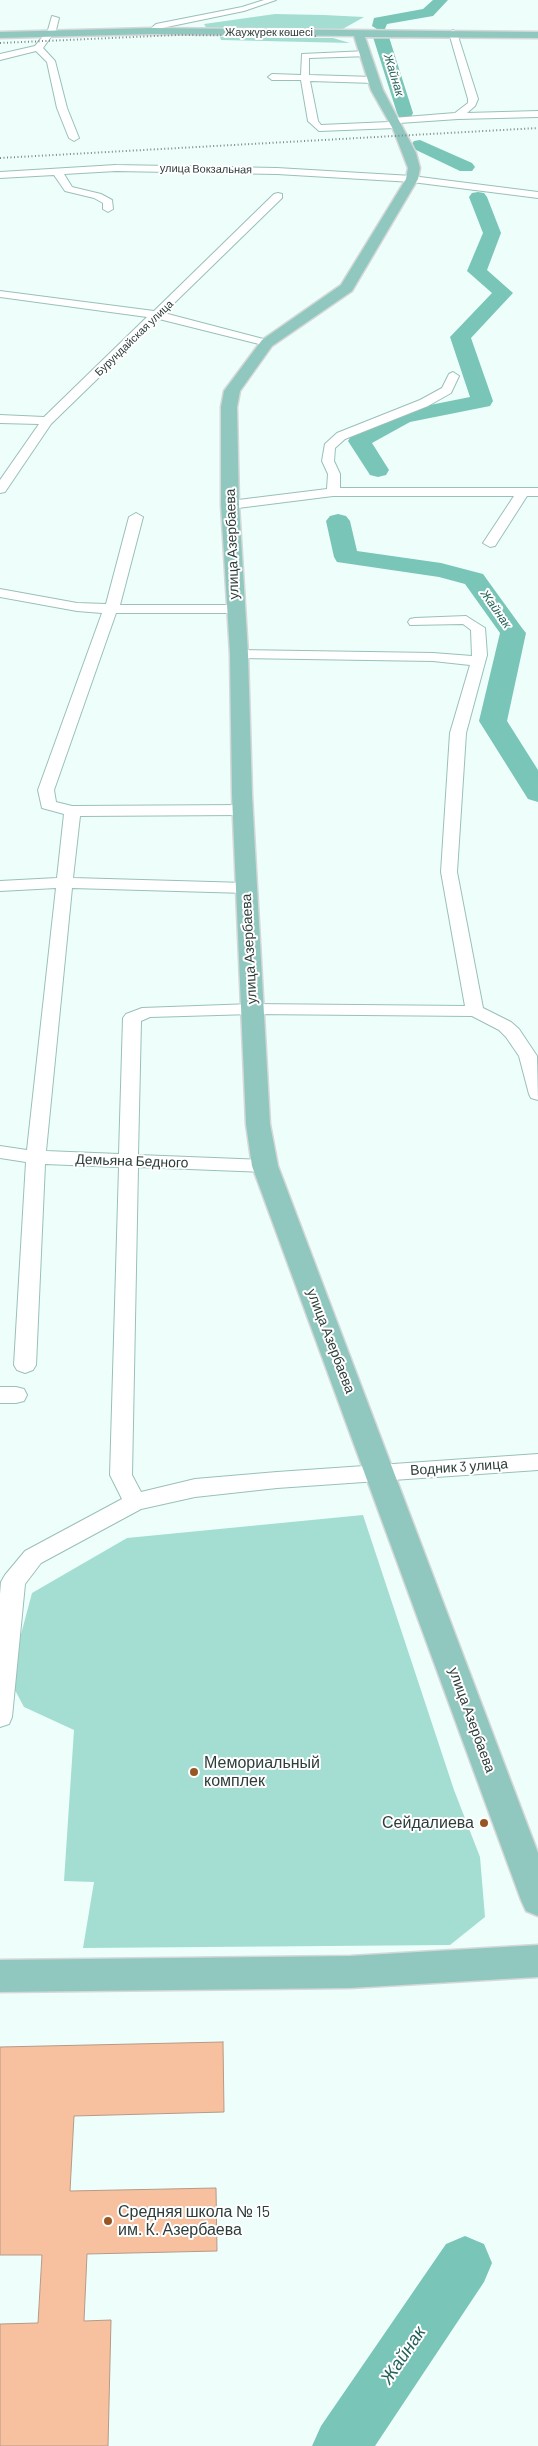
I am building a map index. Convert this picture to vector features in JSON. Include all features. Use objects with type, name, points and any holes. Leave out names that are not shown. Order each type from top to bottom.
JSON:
[{"type":"main road","name":"Жаужүрек көшесі","points":[[0,35],[152,31],[538,35]]},
{"type":"main road","points":[[358,32],[367,54],[374,80],[414,168],[412,180]]},
{"type":"main road","name":"улица Азербаева","points":[[412,180],[346,288],[338,296],[267,343],[254,358],[232,391],[229,407],[230,505],[258,1124],[265,1166],[381,1473],[538,1900]]},
{"type":"main road","points":[[0,1976],[350,1972],[538,1961]]},
{"type":"street","points":[[152,31],[159,26],[244,9],[272,0]]},
{"type":"street","points":[[0,57],[38,48],[49,33],[55,18]]},
{"type":"street","points":[[453,33],[473,99],[472,104],[458,116]]},
{"type":"street","points":[[38,48],[50,61],[62,108],[74,138]]},
{"type":"street","points":[[367,54],[305,56],[305,77],[313,121],[319,128],[395,123],[458,116],[538,114]]},
{"type":"street","points":[[272,77],[374,80]]},
{"type":"street","name":"улица Вокзальная","points":[[0,175],[116,168],[277,171],[412,180],[538,196]]},
{"type":"street","points":[[56,172],[68,189],[97,196],[108,202],[108,210]]},
{"type":"street","name":"Бурундайская улица","points":[[0,489],[47,422],[278,196]]},
{"type":"street","points":[[0,294],[158,315],[267,343]]},
{"type":"street","points":[[333,492],[334,474],[328,461],[329,447],[341,436],[424,403],[446,390],[454,376]]},
{"type":"street","points":[[0,419],[47,422]]},
{"type":"street","points":[[230,505],[333,492],[538,492]]},
{"type":"street","points":[[490,543],[522,492]]},
{"type":"street","points":[[136,517],[116,597],[46,790],[48,805],[72,811],[243,810]]},
{"type":"street","points":[[0,593],[77,607],[111,609],[235,609]]},
{"type":"street","points":[[415,622],[471,622],[478,628],[481,648],[474,682],[458,733],[449,872],[474,1011]]},
{"type":"street","points":[[238,654],[433,657],[477,661]]},
{"type":"street","points":[[25,1365],[36,1156],[72,811]]},
{"type":"street","points":[[0,886],[63,883],[246,888]]},
{"type":"street","points":[[135,1502],[121,1475],[132,1018],[148,1012],[252,1009],[474,1011],[505,1026],[513,1033],[528,1056],[538,1094]]},
{"type":"street","name":"Демьяна Бедного","points":[[0,1152],[128,1161],[265,1166]]},
{"type":"street","name":"Водник 3 улица","points":[[0,1717],[12,1582],[33,1557],[135,1502],[195,1488],[538,1462]]},
{"type":"green space","points":[[275,14],[364,17],[341,30],[207,29],[204,24]]},
{"type":"green space","points":[[220,37],[333,38],[350,43],[221,40]]},
{"type":"green space","points":[[363,1515],[454,1790],[480,1857],[485,1917],[450,1945],[83,1948],[94,1882],[64,1881],[74,1730],[24,1707],[9,1679],[32,1593],[127,1538]]},
{"type":"building","name":"Средняя школа № 15 им. К. Азербаева","points":[[223,2042],[224,2112],[74,2116],[70,2191],[216,2188],[217,2251],[87,2254],[84,2321],[111,2320],[108,2446],[0,2446],[0,2324],[38,2323],[42,2255],[0,2255],[0,2047]]},
{"type":"waterway","points":[[380,26],[379,21],[428,13],[441,0]]},
{"type":"waterway","name":"Жайнак","points":[[381,37],[405,113]]},
{"type":"waterway","name":"Жайнак","points":[[420,145],[466,167]]},
{"type":"waterway","name":"Жайнак","points":[[378,470],[359,441],[403,417],[482,401],[460,337],[503,293],[477,271],[492,233],[478,197]]},
{"type":"waterway","name":"Жайнак","points":[[338,521],[346,557],[441,570],[474,579],[513,633],[493,721],[538,793]]},
{"type":"waterway","name":"Жайнак","points":[[341,2446],[465,2263]]},
{"type":"railway","points":[[0,43],[178,35],[318,36]]},
{"type":"railway","points":[[0,158],[538,128]]},
{"type":"place","name":"Мемориальный комплек","points":[[194,1772]]},
{"type":"place","name":"Сейдалиева","points":[[484,1823]]},
{"type":"place","name":"Средняя школа № 15 им. К. Азербаева","points":[[108,2221]]}]
